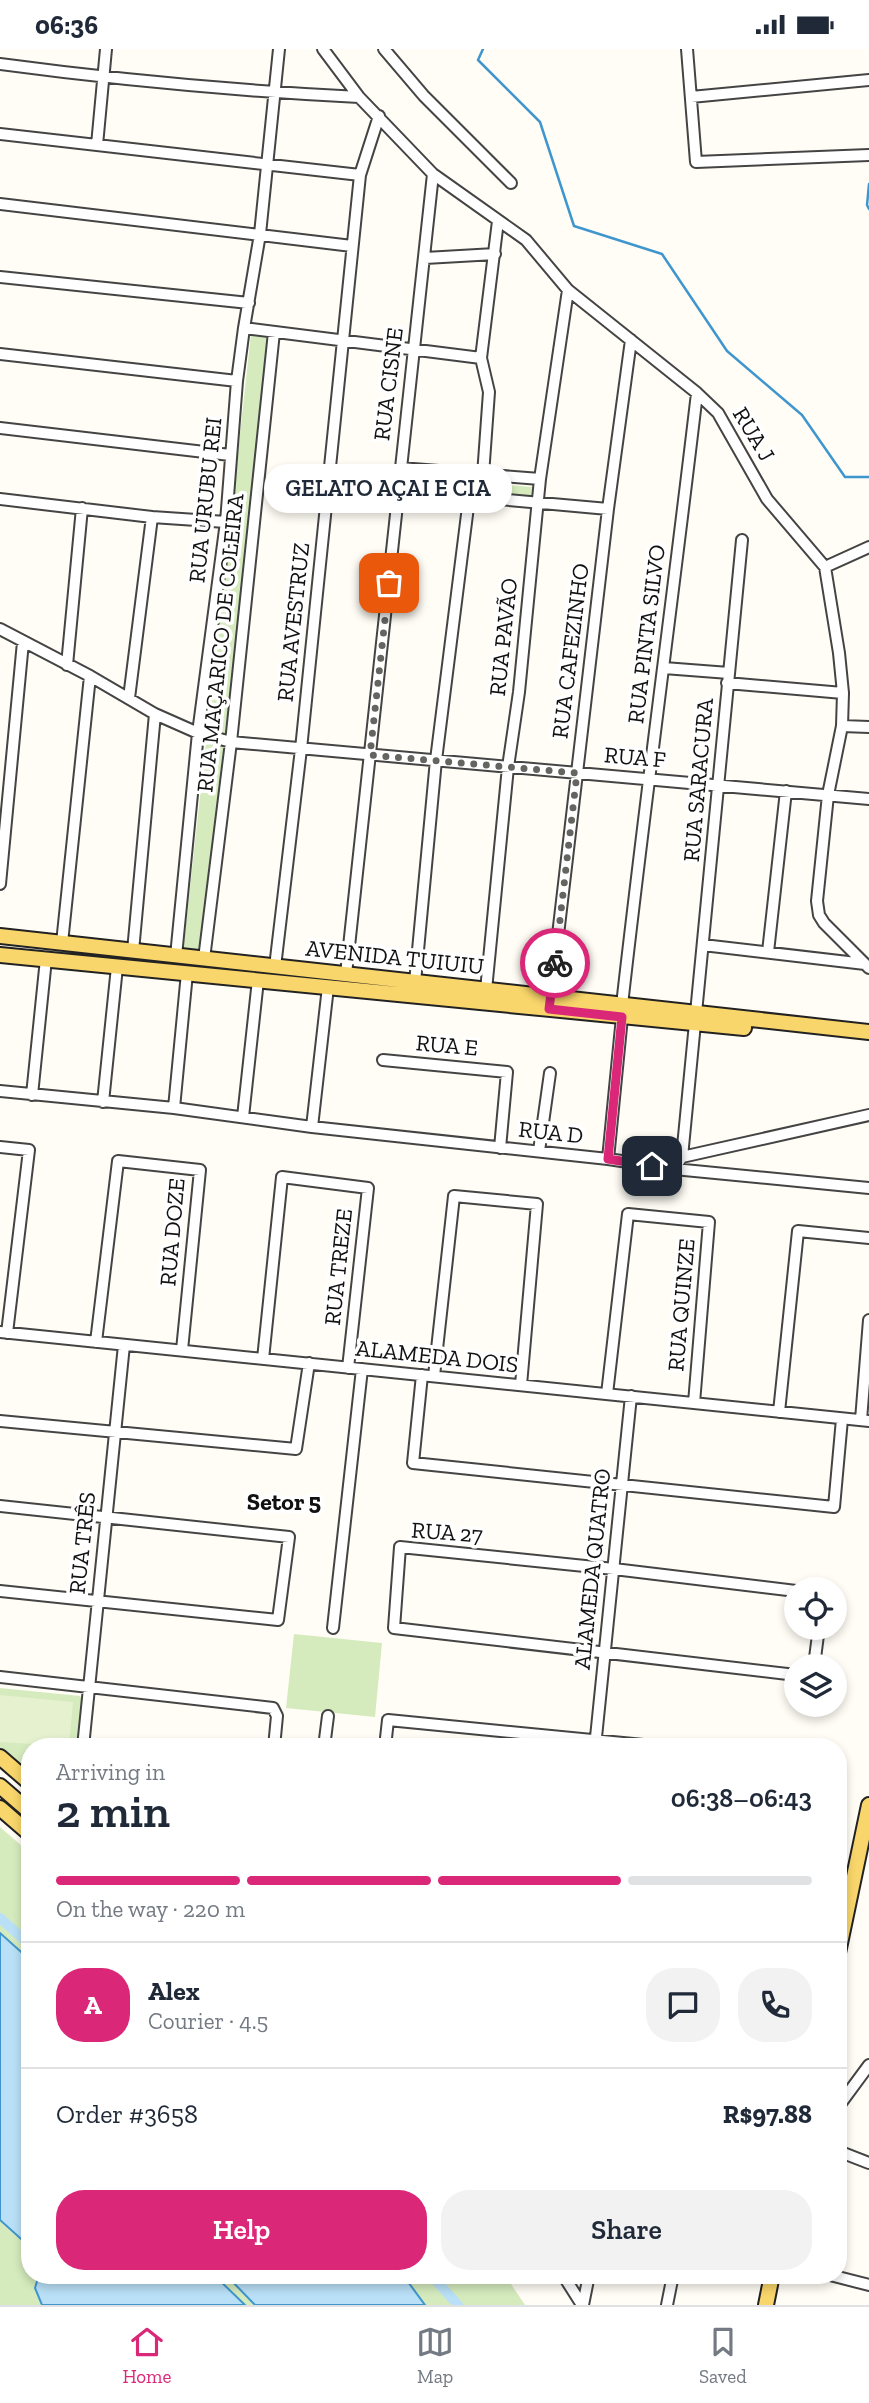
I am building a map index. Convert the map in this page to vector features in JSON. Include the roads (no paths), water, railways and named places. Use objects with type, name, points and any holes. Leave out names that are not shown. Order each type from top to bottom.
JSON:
[{"type":"main road","name":"AVENIDA TUIUIU","points":[[0,936],[346,974],[365,984],[869,1040]]},
{"type":"main road","points":[[7,955],[16,938]]},
{"type":"main road","name":"AVENIDA TUIUIU","points":[[7,955],[328,986],[415,982],[486,990],[550,1003]]},
{"type":"main road","name":"AVENIDA TUIUIU","points":[[696,1019],[869,1032]]},
{"type":"main road","points":[[0,1756],[21,1775]]},
{"type":"main road","points":[[0,1786],[21,1804]]},
{"type":"main road","points":[[847,1913],[869,1805]]},
{"type":"main road","points":[[0,1808],[21,1826]]},
{"type":"main road","points":[[766,2305],[770,2284]]},
{"type":"street","points":[[97,145],[106,49]]},
{"type":"street","name":"RUA URUBU REI","points":[[176,955],[198,733],[226,522],[237,381],[261,234],[279,49]]},
{"type":"street","name":"RUA J","points":[[323,49],[359,97],[433,174],[526,240],[568,290],[697,393],[718,413],[767,499],[825,567]]},
{"type":"street","points":[[384,49],[424,96],[511,183]]},
{"type":"street","points":[[687,49],[696,162],[869,155]]},
{"type":"street","points":[[0,64],[102,77],[275,93],[359,97]]},
{"type":"street","points":[[691,97],[869,80]]},
{"type":"street","name":"RUA AVESTRUZ","points":[[275,967],[360,175],[379,116]]},
{"type":"street","points":[[0,134],[360,175]]},
{"type":"street","name":"RUA CISNE","points":[[346,974],[433,174]]},
{"type":"street","points":[[0,204],[352,246]]},
{"type":"street","points":[[415,982],[436,760],[471,495],[478,475],[489,391],[481,358],[498,222]]},
{"type":"street","points":[[425,258],[495,254]]},
{"type":"street","points":[[0,277],[249,303]]},
{"type":"street","name":"RUA PAVÃO","points":[[486,990],[540,479],[568,290]]},
{"type":"street","points":[[244,328],[481,358]]},
{"type":"street","name":"RUA MAÇARICO DE COLEIRA","points":[[204,958],[231,742],[274,332]]},
{"type":"street","name":"RUA CAFEZINHO","points":[[550,1003],[608,509],[631,339]]},
{"type":"street","points":[[0,354],[237,381]]},
{"type":"street","name":"RUA PINTA SILVO","points":[[608,1159],[648,779],[697,393]]},
{"type":"street","points":[[0,428],[230,455]]},
{"type":"street","points":[[400,468],[540,479]]},
{"type":"street","points":[[399,489],[608,509]]},
{"type":"street","points":[[0,499],[152,517],[226,522]]},
{"type":"street","points":[[66,665],[82,508]]},
{"type":"street","points":[[129,698],[152,517]]},
{"type":"street","name":"RUA SARACURA","points":[[682,1157],[742,540]]},
{"type":"street","points":[[867,966],[824,923],[819,915],[817,901],[828,795],[842,726],[842,693],[825,567],[869,547]]},
{"type":"street","name":"RUA F","points":[[0,629],[155,714],[198,733],[231,742],[869,799]]},
{"type":"street","points":[[0,884],[23,642]]},
{"type":"street","points":[[664,668],[842,693]]},
{"type":"street","points":[[62,943],[90,676]]},
{"type":"street","points":[[133,951],[155,714]]},
{"type":"street","points":[[842,726],[869,727]]},
{"type":"street","points":[[768,952],[786,791]]},
{"type":"street","points":[[703,946],[867,966]]},
{"type":"street","points":[[32,1095],[46,959]]},
{"type":"street","points":[[103,1101],[117,967]]},
{"type":"street","points":[[174,1108],[187,973]]},
{"type":"street","points":[[243,1117],[258,980]]},
{"type":"street","points":[[312,1126],[328,986]]},
{"type":"street","name":"RUA E","points":[[383,1060],[507,1072],[500,1148]]},
{"type":"street","points":[[540,1151],[551,1073]]},
{"type":"street","name":"RUA D","points":[[0,1091],[174,1108],[674,1169],[869,1188]]},
{"type":"street","points":[[674,1169],[682,1157],[869,1115]]},
{"type":"street","points":[[0,1147],[29,1150],[4,1332]]},
{"type":"street","name":"RUA DOZE","points":[[96,1342],[118,1161],[200,1170],[182,1350]]},
{"type":"street","name":"RUA TREZE","points":[[263,1359],[282,1177],[368,1188],[348,1368]]},
{"type":"street","points":[[434,1376],[454,1196],[537,1204],[521,1385]]},
{"type":"street","name":"RUA QUINZE","points":[[607,1394],[628,1214],[709,1222],[694,1403]]},
{"type":"street","points":[[779,1412],[798,1231],[869,1238]]},
{"type":"street","points":[[865,1421],[869,1320]]},
{"type":"street","name":"ALAMEDA DOIS","points":[[4,1332],[865,1421]]},
{"type":"street","name":"RUA TRÊS","points":[[84,1738],[124,1345]]},
{"type":"street","points":[[0,1421],[296,1449],[309,1363]]},
{"type":"street","points":[[333,1628],[362,1369]]},
{"type":"street","points":[[422,1375],[413,1463],[622,1485],[834,1507],[842,1419]]},
{"type":"street","name":"ALAMEDA QUATRO","points":[[596,1738],[631,1396]]},
{"type":"street","points":[[0,1506],[289,1537],[278,1620],[0,1591]]},
{"type":"street","name":"RUA 27","points":[[605,1653],[394,1628],[400,1547],[614,1569]]},
{"type":"street","points":[[614,1569],[784,1590]]},
{"type":"street","points":[[605,1653],[784,1674]]},
{"type":"street","points":[[0,1677],[273,1708],[277,1716],[275,1738]]},
{"type":"street","points":[[325,1738],[328,1716]]},
{"type":"street","points":[[386,1738],[388,1720],[550,1738]]},
{"type":"street","points":[[847,2095],[869,2065]]},
{"type":"street","points":[[847,2155],[869,2164]]},
{"type":"street","points":[[847,2279],[869,2285]]},
{"type":"street","points":[[569,2284],[583,2305]]},
{"type":"street","points":[[583,2305],[587,2284]]},
{"type":"street","points":[[667,2305],[671,2284]]},
{"type":"water","points":[[0,1933],[21,1952],[21,2239],[0,2220]]},
{"type":"water","points":[[36,2284],[223,2284],[245,2305],[42,2305],[35,2288]]},
{"type":"water","points":[[235,2284],[410,2284],[425,2305],[255,2305]]},
{"type":"waterway","points":[[483,49],[478,60],[540,122],[574,226],[662,254],[727,351],[802,415],[845,477],[869,477]]},
{"type":"waterway","points":[[869,184],[869,209]]},
{"type":"waterway","points":[[0,1918],[21,1937]]},
{"type":"waterway","points":[[439,2284],[458,2305]]},
{"type":"place","name":"GELATO AÇAI E CIA","points":[[389,583]]},
{"type":"district","name":"Setor 5","points":[[284,1501]]}]
